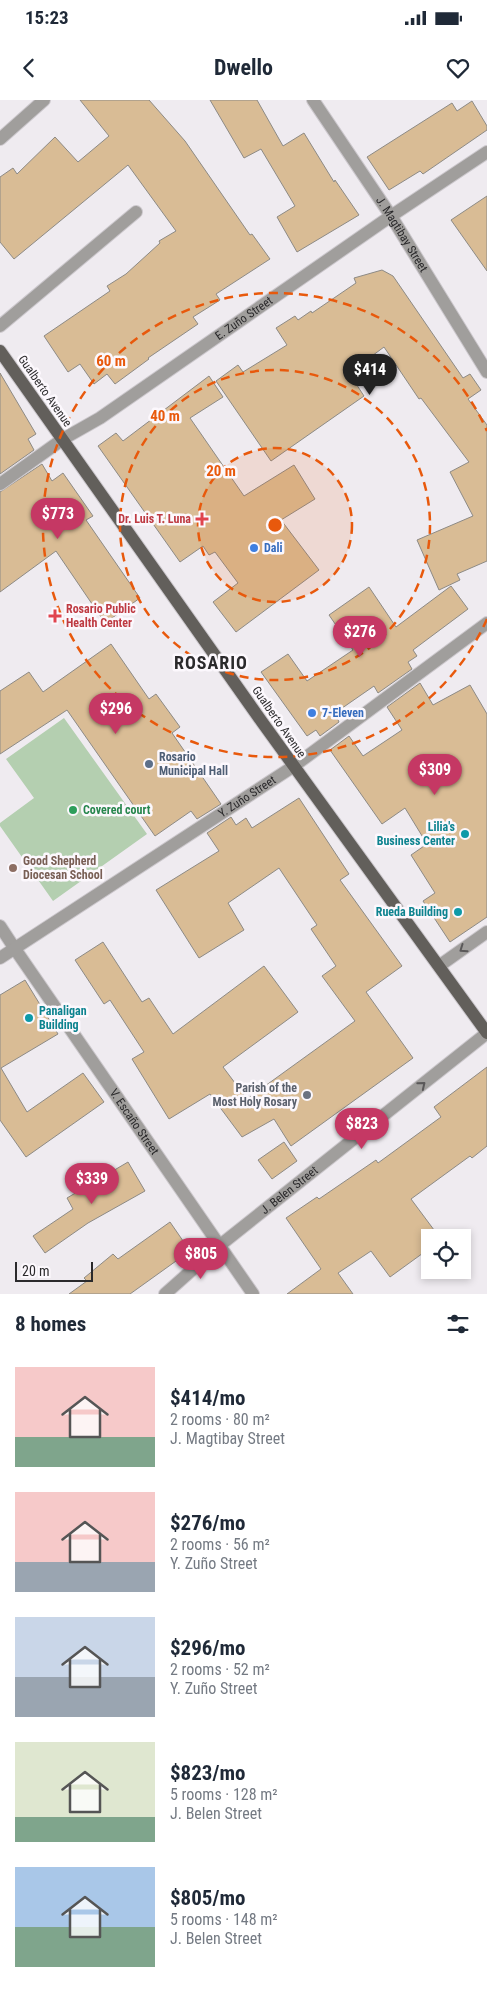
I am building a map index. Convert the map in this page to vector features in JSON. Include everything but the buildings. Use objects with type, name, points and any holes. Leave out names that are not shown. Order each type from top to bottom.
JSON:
[{"type":"main road","name":"Gualberto Avenue","points":[[0,351],[294,766],[487,1033]]},
{"type":"street","points":[[0,139],[44,100]]},
{"type":"street","name":"J. Magtibay Street","points":[[313,100],[391,216],[487,372]]},
{"type":"street","name":"E. Zuño Street","points":[[0,484],[63,439],[100,418],[391,216],[487,152]]},
{"type":"street","points":[[0,326],[136,212]]},
{"type":"street","name":"Y. Zuño Street","points":[[0,958],[294,766],[487,624]]},
{"type":"street","name":"V. Escaño Street","points":[[0,926],[253,1294]]},
{"type":"street","points":[[439,966],[487,932]]},
{"type":"street","name":"J. Belen Street","points":[[165,1294],[219,1246],[487,1033]]},
{"type":"green space","name":"Covered court","points":[[64,718],[147,834],[53,901],[0,826],[0,823],[34,798],[6,759]]},
{"type":"place","name":"Dr. Luis T. Luna","points":[[202,519]]},
{"type":"place","name":"Dali","points":[[254,548]]},
{"type":"place","name":"Rosario Public Health Center","points":[[55,616]]},
{"type":"place","name":"7-Eleven","points":[[312,713]]},
{"type":"place","name":"Rosario Municipal Hall","points":[[149,764]]},
{"type":"place","name":"Covered court","points":[[73,810]]},
{"type":"place","name":"Lilia's Business Center","points":[[465,834]]},
{"type":"place","name":"Good Shepherd Diocesan School","points":[[13,868]]},
{"type":"place","name":"Rueda Building","points":[[458,912]]},
{"type":"place","name":"Panaligan Building","points":[[29,1018]]},
{"type":"place","name":"Parish of the Most Holy Rosary","points":[[307,1095]]},
{"type":"district","name":"ROSARIO","points":[[211,663]]}]
